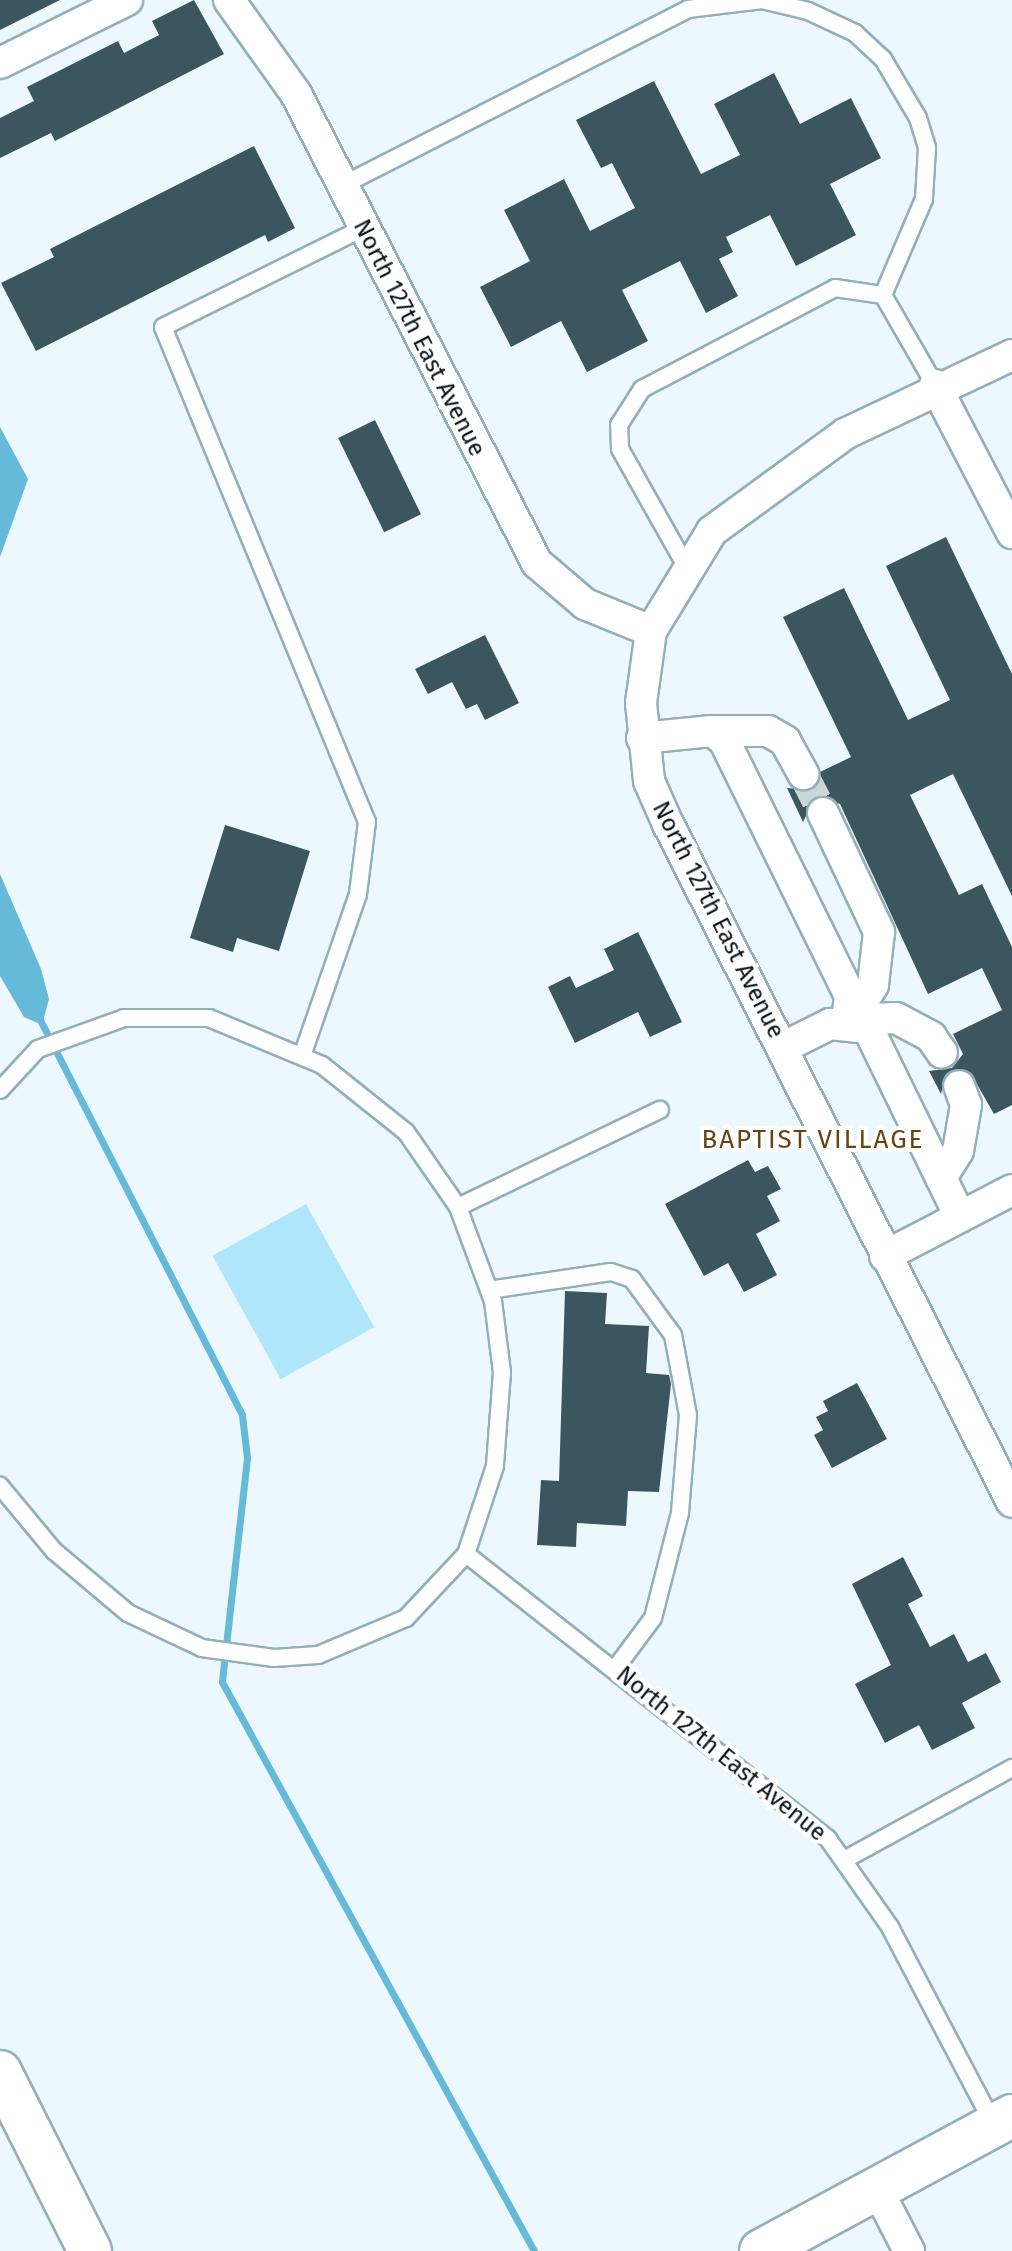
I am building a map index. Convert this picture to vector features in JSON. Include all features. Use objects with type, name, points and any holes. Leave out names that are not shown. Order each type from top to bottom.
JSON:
[{"type":"main road","points":[[0,2072],[9,2112],[90,2251]]},
{"type":"main road","points":[[761,2251],[1003,2120]]},
{"type":"street","points":[[0,63],[127,0]]},
{"type":"street","name":"North 127th East Avenue","points":[[229,0],[296,94],[537,563],[585,604],[651,631],[642,738],[668,824],[1012,1502]]},
{"type":"street","points":[[651,631],[686,566],[712,531],[774,481],[935,385],[1012,355]]},
{"type":"street","points":[[935,385],[1012,533]]},
{"type":"street","points":[[712,731],[724,740],[850,996],[849,1020]]},
{"type":"street","points":[[642,738],[712,731],[768,731],[785,741],[803,774]]},
{"type":"street","points":[[823,813],[879,932],[873,985],[849,1020]]},
{"type":"street","points":[[782,1048],[849,1020],[896,1018],[931,1037],[942,1053]]},
{"type":"street","points":[[849,1020],[868,1028],[960,1217]]},
{"type":"street","points":[[941,1178],[961,1136],[966,1105],[959,1086]]},
{"type":"street","points":[[885,1256],[1012,1190]]},
{"type":"street","points":[[876,2187],[909,2251]]},
{"type":"lane","points":[[343,185],[688,9],[762,0],[855,33],[883,59],[918,118],[927,148],[924,199],[883,295]]},
{"type":"lane","points":[[302,1056],[358,894],[367,822],[163,327],[363,228]]},
{"type":"lane","points":[[686,566],[620,449],[619,425],[642,389],[835,288],[883,295]]},
{"type":"lane","points":[[883,295],[935,385]]},
{"type":"lane","points":[[0,1090],[38,1049],[102,1022],[171,1014],[209,1018],[302,1056],[406,1132],[458,1207],[489,1290],[502,1372],[500,1428],[466,1554],[406,1618],[354,1645],[318,1655],[243,1655],[202,1648],[128,1613],[54,1551],[1,1489]]},
{"type":"lane","points":[[458,1207],[660,1110]]},
{"type":"lane","points":[[489,1290],[611,1272],[632,1279],[673,1335],[688,1415],[668,1582],[653,1618],[615,1669]]},
{"type":"lane","name":"North 127th East Avenue","points":[[466,1554],[801,1814],[844,1860],[890,1927],[1003,2120]]},
{"type":"lane","points":[[844,1860],[1012,1768]]},
{"type":"shaded area","points":[[0,427],[28,479],[0,557]]},
{"type":"shaded area","points":[[0,874],[41,969],[49,999],[42,1025],[24,1017],[0,976]]},
{"type":"shaded area","points":[[306,1204],[374,1327],[281,1379],[212,1256]]},
{"type":"building","points":[[0,0],[60,0],[0,30]]},
{"type":"building","points":[[194,0],[224,54],[55,141],[51,133],[0,158],[0,118],[34,101],[27,87],[118,41],[124,53],[159,35],[152,21]]},
{"type":"building","points":[[774,73],[800,124],[851,98],[881,158],[830,184],[856,235],[796,266],[770,215],[726,237],[733,252],[719,259],[738,296],[706,313],[680,261],[622,290],[648,341],[587,372],[561,321],[511,347],[480,287],[530,261],[504,210],[564,179],[590,231],[635,208],[612,163],[601,168],[576,120],[654,81],[701,174],[740,155],[714,104]]},
{"type":"building","points":[[254,146],[295,228],[268,242],[265,235],[36,351],[1,283],[54,257],[50,249]]},
{"type":"building","points":[[375,420],[421,514],[384,532],[338,438]]},
{"type":"building","points":[[946,537],[1012,674],[1012,896],[953,774],[910,795],[959,895],[982,884],[1012,947],[1012,1105],[994,1114],[970,1072],[946,1074],[941,1094],[929,1071],[952,1068],[963,1054],[953,1034],[1002,1010],[982,968],[928,994],[840,804],[815,797],[803,822],[787,788],[811,790],[820,772],[851,757],[783,617],[844,588],[908,720],[950,700],[886,566]]},
{"type":"building","points":[[485,635],[519,703],[485,720],[477,704],[466,709],[452,682],[428,694],[415,669]]},
{"type":"building","points":[[225,825],[310,851],[279,951],[237,938],[233,952],[190,938]]},
{"type":"building","points":[[638,932],[682,1022],[650,1037],[638,1012],[575,1043],[548,987],[570,976],[576,988],[614,970],[604,949]]},
{"type":"building","points":[[748,1160],[755,1172],[768,1166],[781,1189],[767,1196],[780,1221],[756,1234],[777,1275],[744,1292],[728,1263],[704,1276],[665,1204]]},
{"type":"building","points":[[565,1291],[607,1293],[605,1324],[649,1326],[646,1373],[669,1375],[671,1384],[659,1492],[628,1491],[626,1526],[577,1523],[576,1547],[537,1545],[541,1480],[559,1481]]},
{"type":"building","points":[[857,1383],[887,1439],[832,1468],[814,1435],[823,1430],[816,1417],[828,1411],[823,1401]]},
{"type":"building","points":[[903,1557],[923,1596],[908,1604],[930,1647],[954,1634],[968,1662],[986,1653],[1001,1682],[962,1703],[975,1728],[932,1750],[919,1725],[885,1743],[855,1684],[891,1665],[852,1584]]},
{"type":"waterway","points":[[38,1016],[242,1415],[247,1458],[222,1682],[534,2251]]},
{"type":"tunnel","points":[[803,774],[823,813]]},
{"type":"district","name":"BAPTIST VILLAGE","points":[[813,1140]]}]
